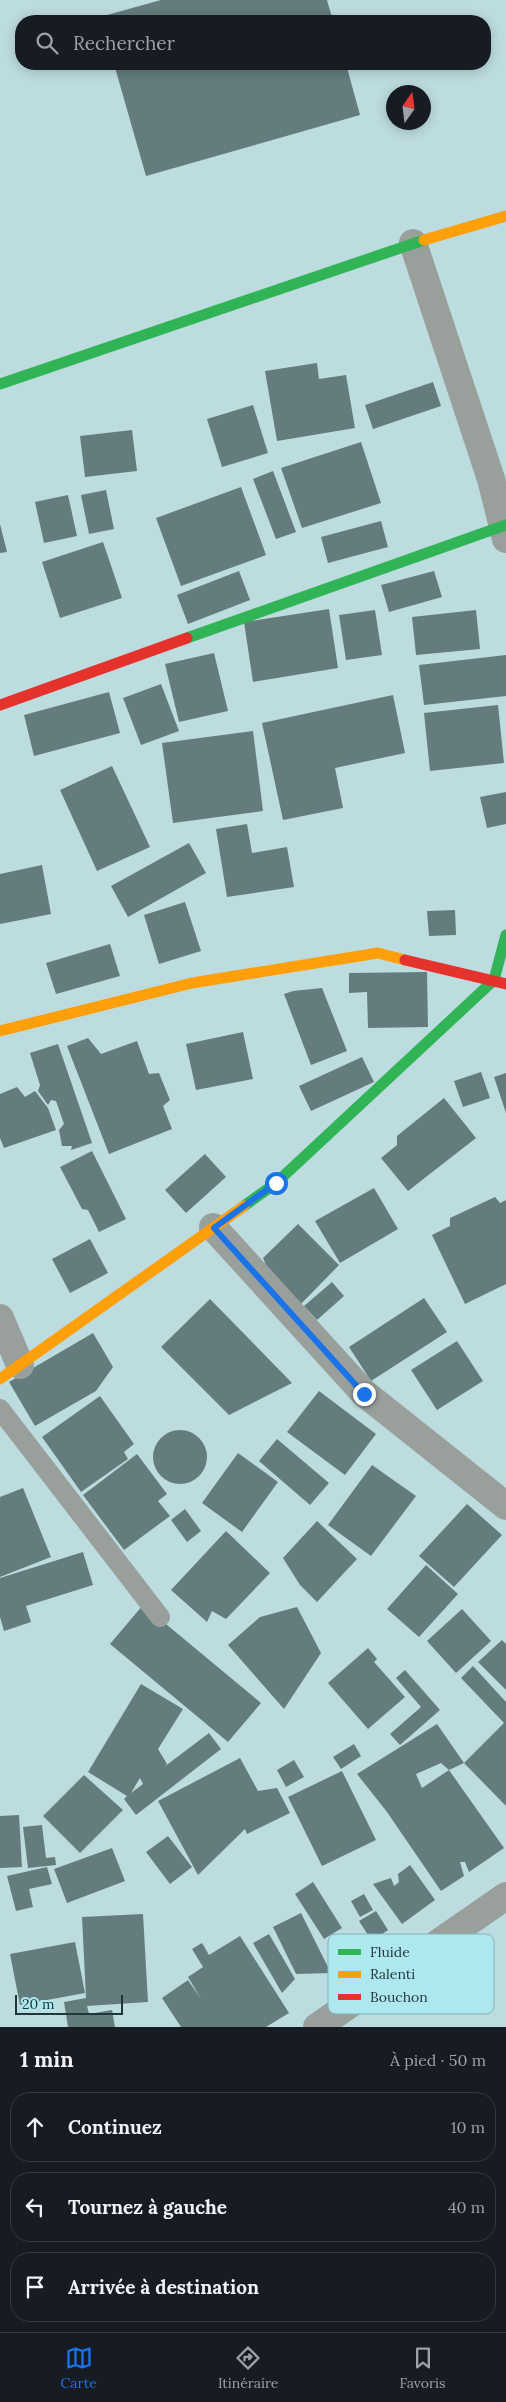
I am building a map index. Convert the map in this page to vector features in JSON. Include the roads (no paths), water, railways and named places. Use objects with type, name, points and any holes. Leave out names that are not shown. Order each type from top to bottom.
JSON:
[{"type":"street","points":[[0,384],[413,243],[506,216]]},
{"type":"street","points":[[0,705],[505,530],[491,479],[413,243]]},
{"type":"street","points":[[0,1318],[10,1372],[276,1183],[494,980],[506,935]]},
{"type":"street","points":[[0,1031],[192,983],[378,953],[506,984]]},
{"type":"street","points":[[214,1228],[364,1394],[506,1506]]},
{"type":"street","points":[[451,1934],[506,1896]]},
{"type":"street","points":[[316,2027],[335,2014]]},
{"type":"lane","points":[[0,1409],[160,1617]]}]
